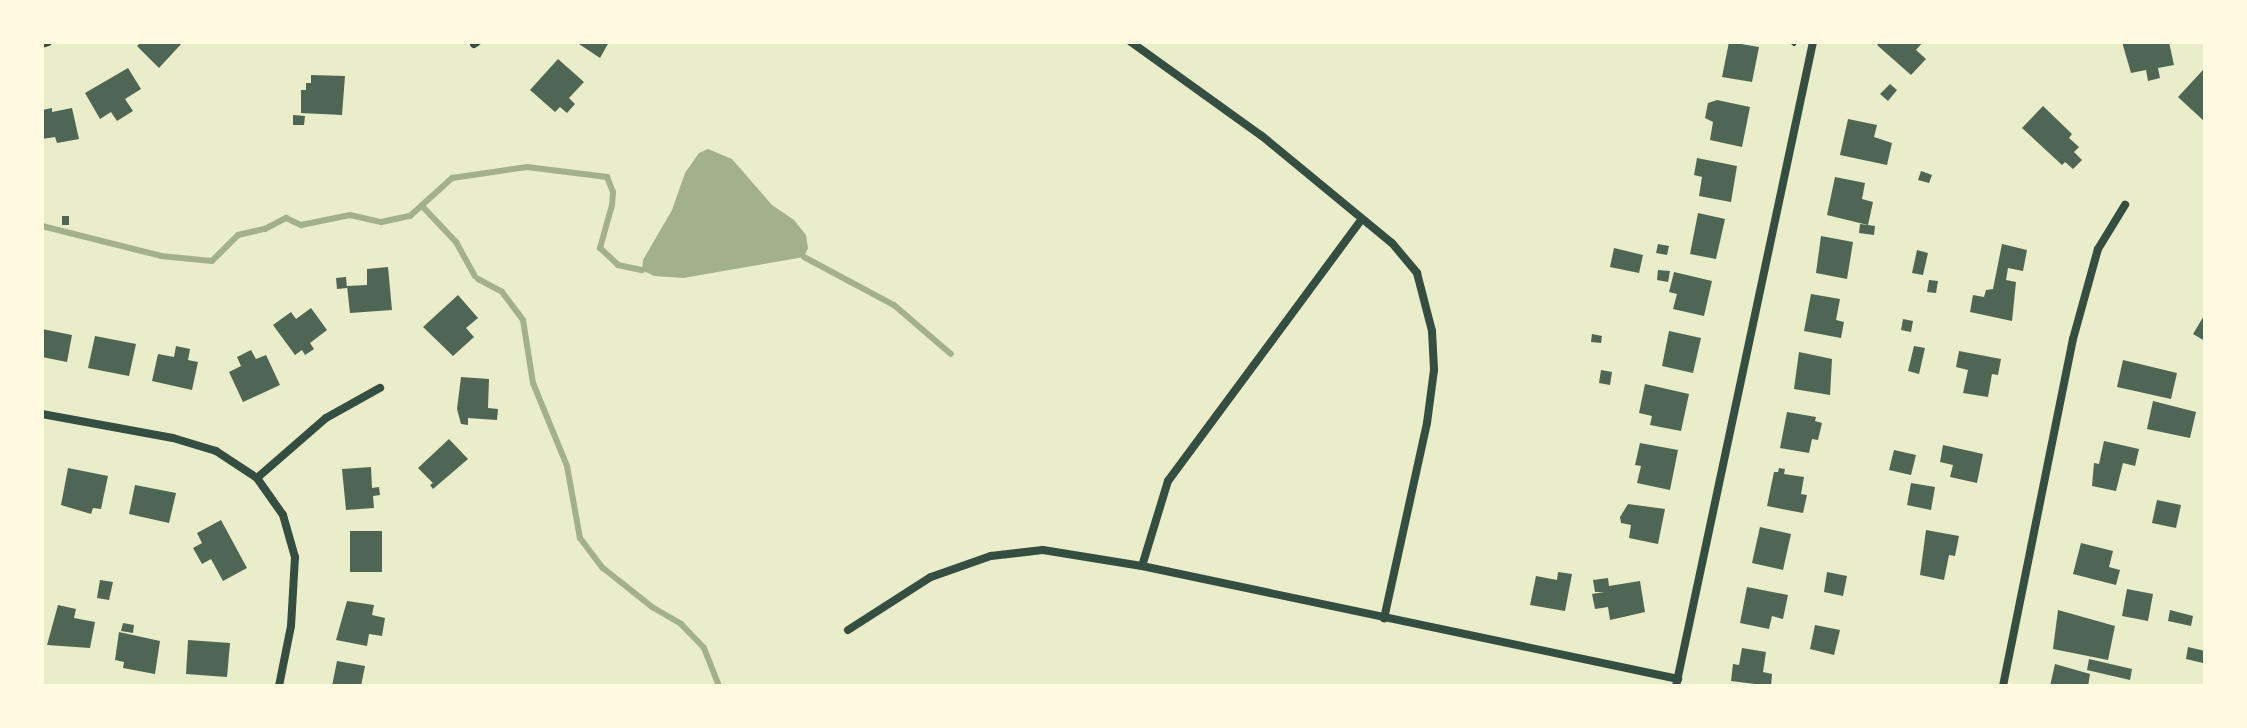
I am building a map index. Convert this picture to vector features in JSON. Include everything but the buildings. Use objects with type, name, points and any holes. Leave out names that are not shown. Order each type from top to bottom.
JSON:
[{"type":"street","points":[[42,44],[48,42]]},
{"type":"street","points":[[1131,42],[1262,136],[1392,243],[1417,273],[1432,331],[1434,370],[1427,423],[1384,618]]},
{"type":"street","points":[[848,630],[931,577],[991,556],[1043,550],[1142,566],[1677,682],[1813,42]]},
{"type":"street","points":[[2003,686],[2073,339],[2098,249],[2125,205]]},
{"type":"street","points":[[1142,566],[1168,481],[1362,219]]},
{"type":"street","points":[[257,478],[343,406],[380,388]]},
{"type":"street","points":[[42,414],[173,438],[216,451],[257,478],[283,515],[295,557],[291,626],[279,686]]},
{"type":"shaded area","points":[[708,149],[732,159],[772,205],[794,220],[806,235],[808,248],[804,257],[683,278],[654,276],[642,270],[643,260],[672,210],[685,173],[699,153]]},
{"type":"waterway","points":[[42,226],[161,256],[212,261],[238,235],[265,229],[286,218],[301,225],[350,215],[381,222],[410,216],[452,178],[527,167],[607,177],[613,192],[612,205],[600,248],[618,265],[642,270]]},
{"type":"waterway","points":[[422,206],[456,242],[475,276]]},
{"type":"waterway","points":[[804,257],[894,305],[951,354]]},
{"type":"waterway","points":[[478,279],[502,292],[523,320],[533,383],[567,466],[580,538],[603,568],[652,607],[681,624],[704,648],[719,686]]}]
